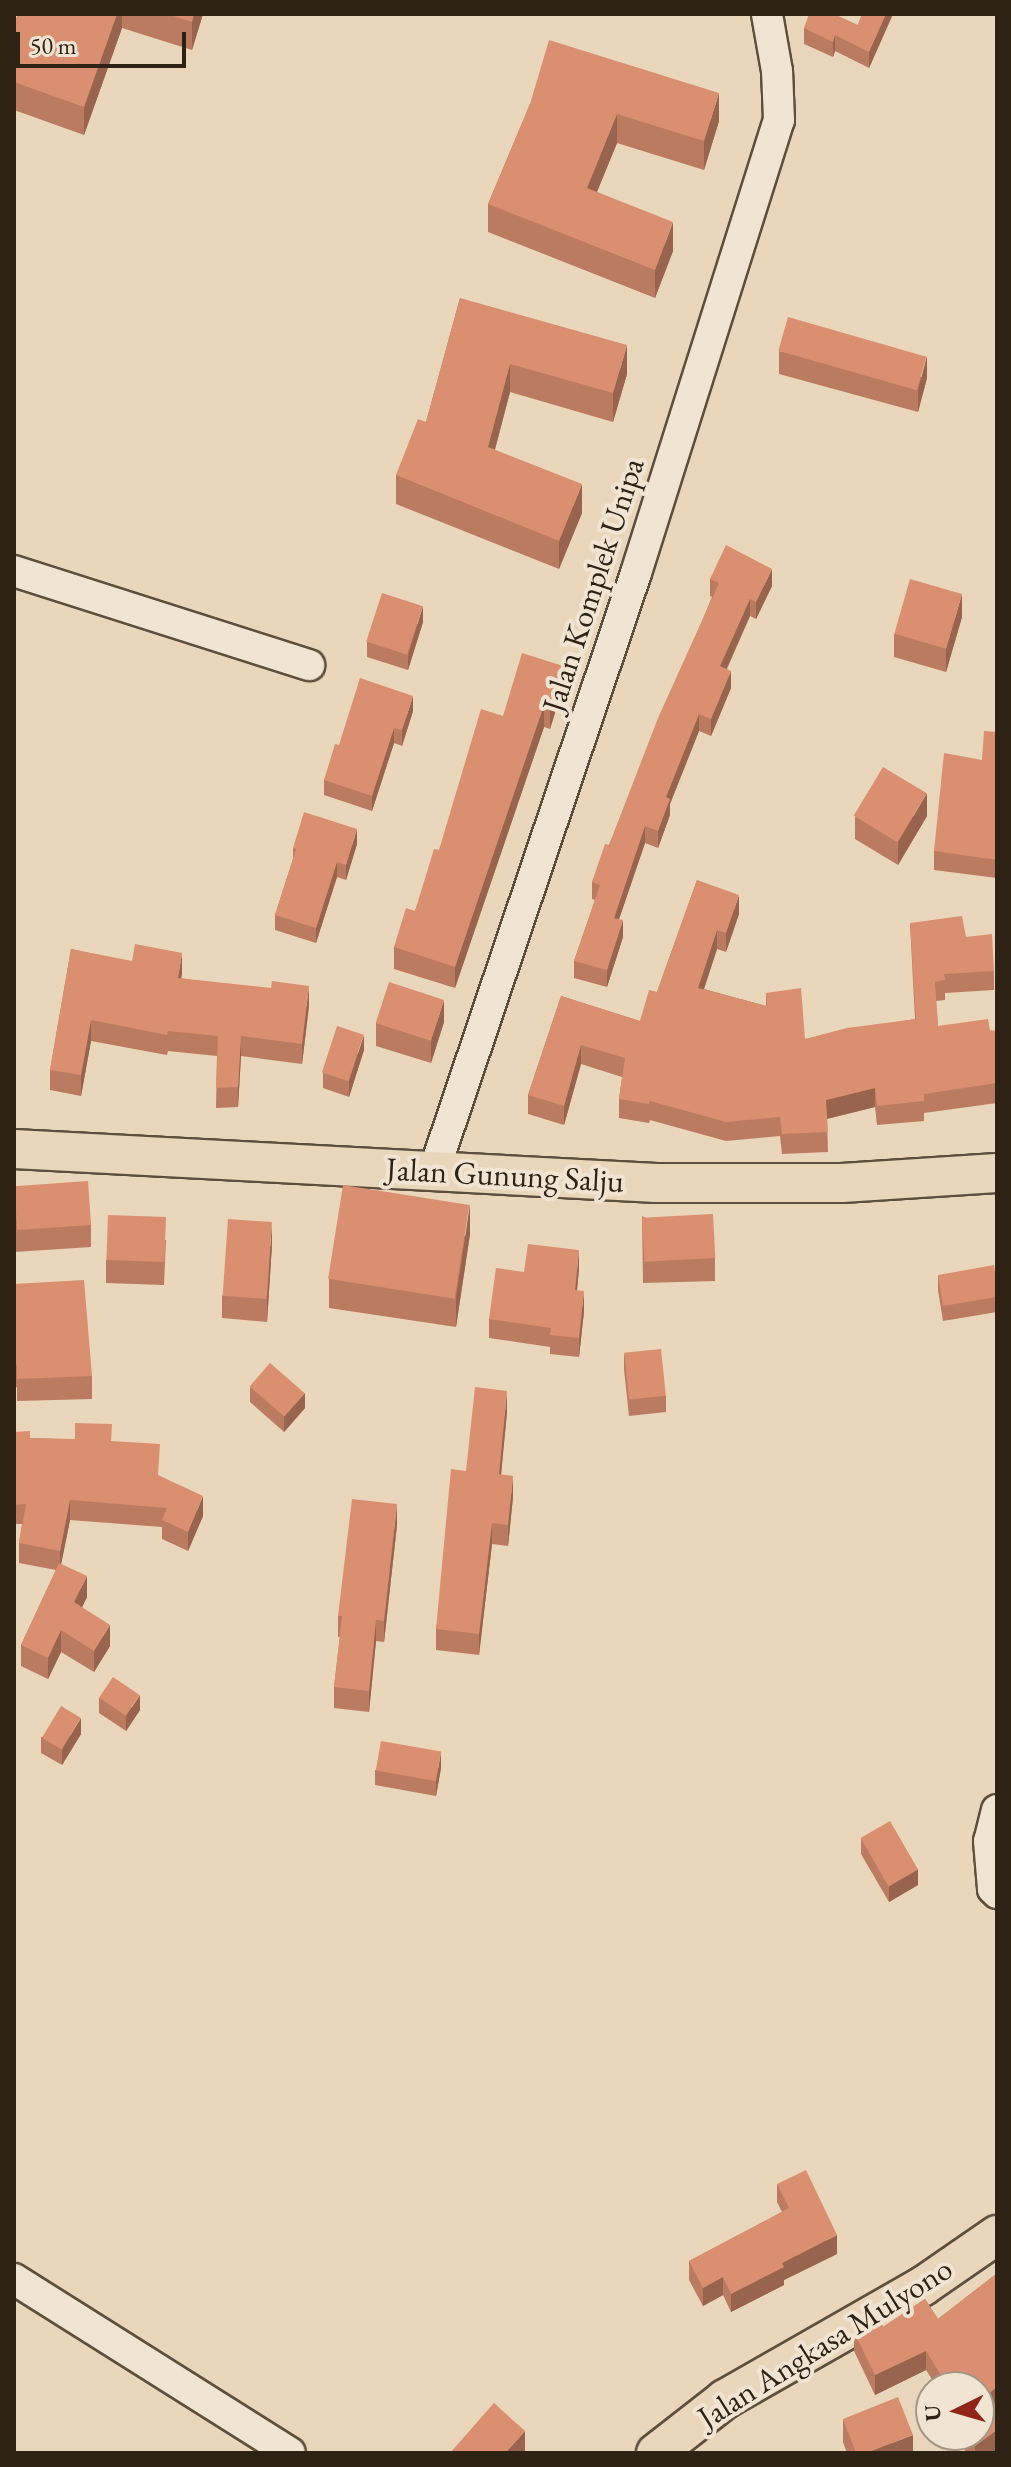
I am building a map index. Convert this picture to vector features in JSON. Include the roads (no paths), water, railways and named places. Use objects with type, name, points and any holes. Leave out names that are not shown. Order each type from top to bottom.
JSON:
[{"type":"main road","name":"Jalan Gunung Salju","points":[[14,1149],[656,1183],[811,1183],[997,1173]]},
{"type":"main road","name":"Jalan Angkasa Mulyono","points":[[656,2453],[725,2399],[923,2286],[997,2235]]},
{"type":"street","name":"Jalan Komplek Unipa","points":[[434,1171],[636,573],[779,120],[777,71],[767,14]]},
{"type":"street","points":[[14,571],[309,665]]},
{"type":"street","points":[[997,1810],[989,1841],[993,1889],[997,1893]]},
{"type":"street","points":[[14,2279],[290,2453]]}]
